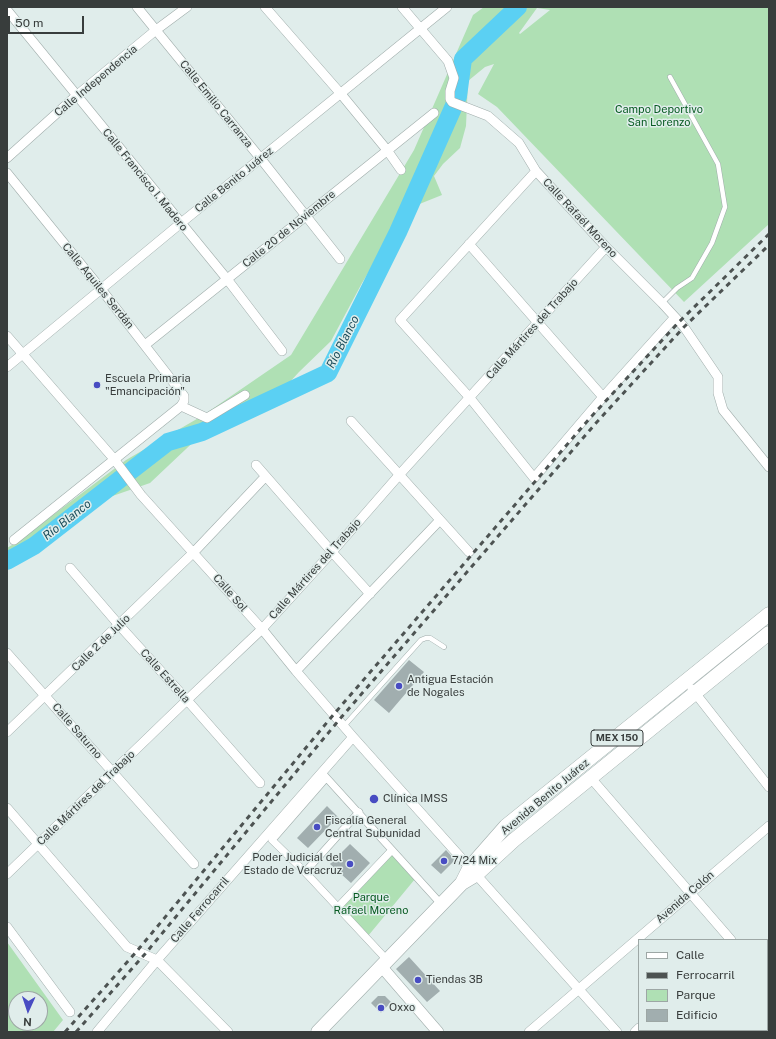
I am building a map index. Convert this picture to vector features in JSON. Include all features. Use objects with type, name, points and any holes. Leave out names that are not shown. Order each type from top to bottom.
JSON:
[{"type":"main road","name":"Avenida Benito Juárez","points":[[318,1032],[473,871],[506,826],[769,614]]},
{"type":"main road","name":"Avenida Benito Juárez","points":[[473,871],[514,840],[769,633]]},
{"type":"street","name":"Calle Emilio Carranza","points":[[137,7],[340,259]]},
{"type":"street","name":"Calle Independencia","points":[[7,158],[76,96],[156,30],[187,7]]},
{"type":"street","points":[[265,7],[341,94],[387,150],[401,170]]},
{"type":"street","points":[[402,7],[421,29]]},
{"type":"street","name":"Calle Benito Juárez","points":[[7,367],[181,223],[447,7]]},
{"type":"street","name":"Calle Francisco I. Madero","points":[[7,10],[227,279],[282,351]]},
{"type":"street","name":"Calle Rafaél Moreno","points":[[421,29],[448,61],[454,78],[450,91],[450,100],[488,116],[519,143],[536,171],[606,247],[665,299],[675,317],[718,377],[718,393],[724,410],[769,467]]},
{"type":"street","name":"Calle 20 de Noviembre","points":[[145,345],[434,113]]},
{"type":"street","points":[[536,171],[400,320],[470,398],[534,478],[603,397],[675,317]]},
{"type":"street","name":"Calle Aquiles Serdán","points":[[7,173],[101,289],[184,396],[182,404]]},
{"type":"street","points":[[469,244],[603,397]]},
{"type":"street","name":"Calle Mártires del Trabajo","points":[[7,874],[262,629],[606,247]]},
{"type":"street","name":"Calle Sol","points":[[7,336],[117,462],[141,495],[262,629],[296,672],[617,1032]]},
{"type":"street","points":[[14,540],[117,462],[182,404],[207,418],[245,395]]},
{"type":"street","points":[[351,421],[469,552]]},
{"type":"street","points":[[256,465],[265,477],[370,594]]},
{"type":"street","name":"Calle 2 de Julio","points":[[7,732],[194,552],[265,477]]},
{"type":"street","points":[[296,672],[440,520]]},
{"type":"street","name":"Calle Estrella","points":[[70,568],[260,783]]},
{"type":"street","name":"Calle Saturno","points":[[7,653],[194,864]]},
{"type":"street","points":[[686,682],[769,787]]},
{"type":"street","name":"Calle Ferrocarril","points":[[97,1032],[157,960],[324,775],[353,737]]},
{"type":"street","points":[[438,1032],[384,963],[337,908],[305,872],[272,840],[324,775],[441,904]]},
{"type":"street","points":[[590,777],[730,939]]},
{"type":"street","points":[[7,808],[127,947],[157,960],[228,1032]]},
{"type":"street","points":[[305,872],[359,812]]},
{"type":"street","name":"Avenida Colón","points":[[529,1032],[769,826]]},
{"type":"street","points":[[337,908],[392,850]]},
{"type":"street","points":[[7,927],[70,1012]]},
{"type":"lane","points":[[665,299],[677,288],[692,278],[712,243],[725,207],[718,164],[670,77]]},
{"type":"lane","points":[[341,723],[421,640],[430,638],[444,648]]},
{"type":"green space","name":"Campo Deportivo San Lorenzo","points":[[484,7],[769,7],[769,224],[684,302],[497,107],[478,94],[494,64],[485,67],[468,81],[466,126],[460,148],[443,164],[434,176],[442,195],[407,209],[362,283],[331,341],[276,397],[204,432],[150,483],[101,500],[7,568],[7,548],[126,460],[202,416],[291,355],[414,150],[473,15]],"holes":[[[537,8],[550,10],[520,34],[519,33]]]},
{"type":"green space","name":"Parque Rafael Moreno","points":[[392,855],[415,879],[368,936],[341,909]]},
{"type":"green space","points":[[7,942],[42,991],[8,991],[8,1031],[48,1031],[48,999],[63,1020],[53,1032],[7,1032]]},
{"type":"building","name":"Antigua Estación de Nogales","points":[[409,660],[424,672],[389,713],[374,700]]},
{"type":"building","name":"Fiscalía General Central Subunidad","points":[[327,806],[338,817],[308,848],[297,838]]},
{"type":"building","name":"Poder Judicial del Estado de Veracruz","points":[[350,844],[370,863],[351,883],[330,864]]},
{"type":"building","name":"7/24 Mix","points":[[446,850],[455,860],[441,874],[431,865]]},
{"type":"building","name":"Tiendas 3B","points":[[409,957],[440,991],[427,1002],[396,969]]},
{"type":"building","name":"Oxxo","points":[[378,996],[385,996],[391,1002],[381,1013],[371,1003]]},
{"type":"waterway","name":"Río Blanco","points":[[7,561],[34,546],[168,442],[202,432],[328,373],[398,232],[453,108],[458,96],[463,59],[518,7]]},
{"type":"railway","points":[[65,1032],[137,951],[334,714],[590,418],[679,322],[769,234]]},
{"type":"railway","points":[[76,1032],[145,954],[339,720],[596,423],[684,327],[769,245]]},
{"type":"place","name":"Escuela Primaria \"Emancipación\"","points":[[97,385]]},
{"type":"place","name":"Antigua Estación de Nogales","points":[[399,686]]},
{"type":"place","name":"Clínica IMSS","points":[[374,799]]},
{"type":"place","name":"Fiscalía General Central Subunidad","points":[[317,827]]},
{"type":"place","name":"7/24 Mix","points":[[444,861]]},
{"type":"place","name":"Poder Judicial del Estado de Veracruz","points":[[350,864]]},
{"type":"place","name":"Tiendas 3B","points":[[418,980]]},
{"type":"place","name":"Oxxo","points":[[381,1008]]}]
